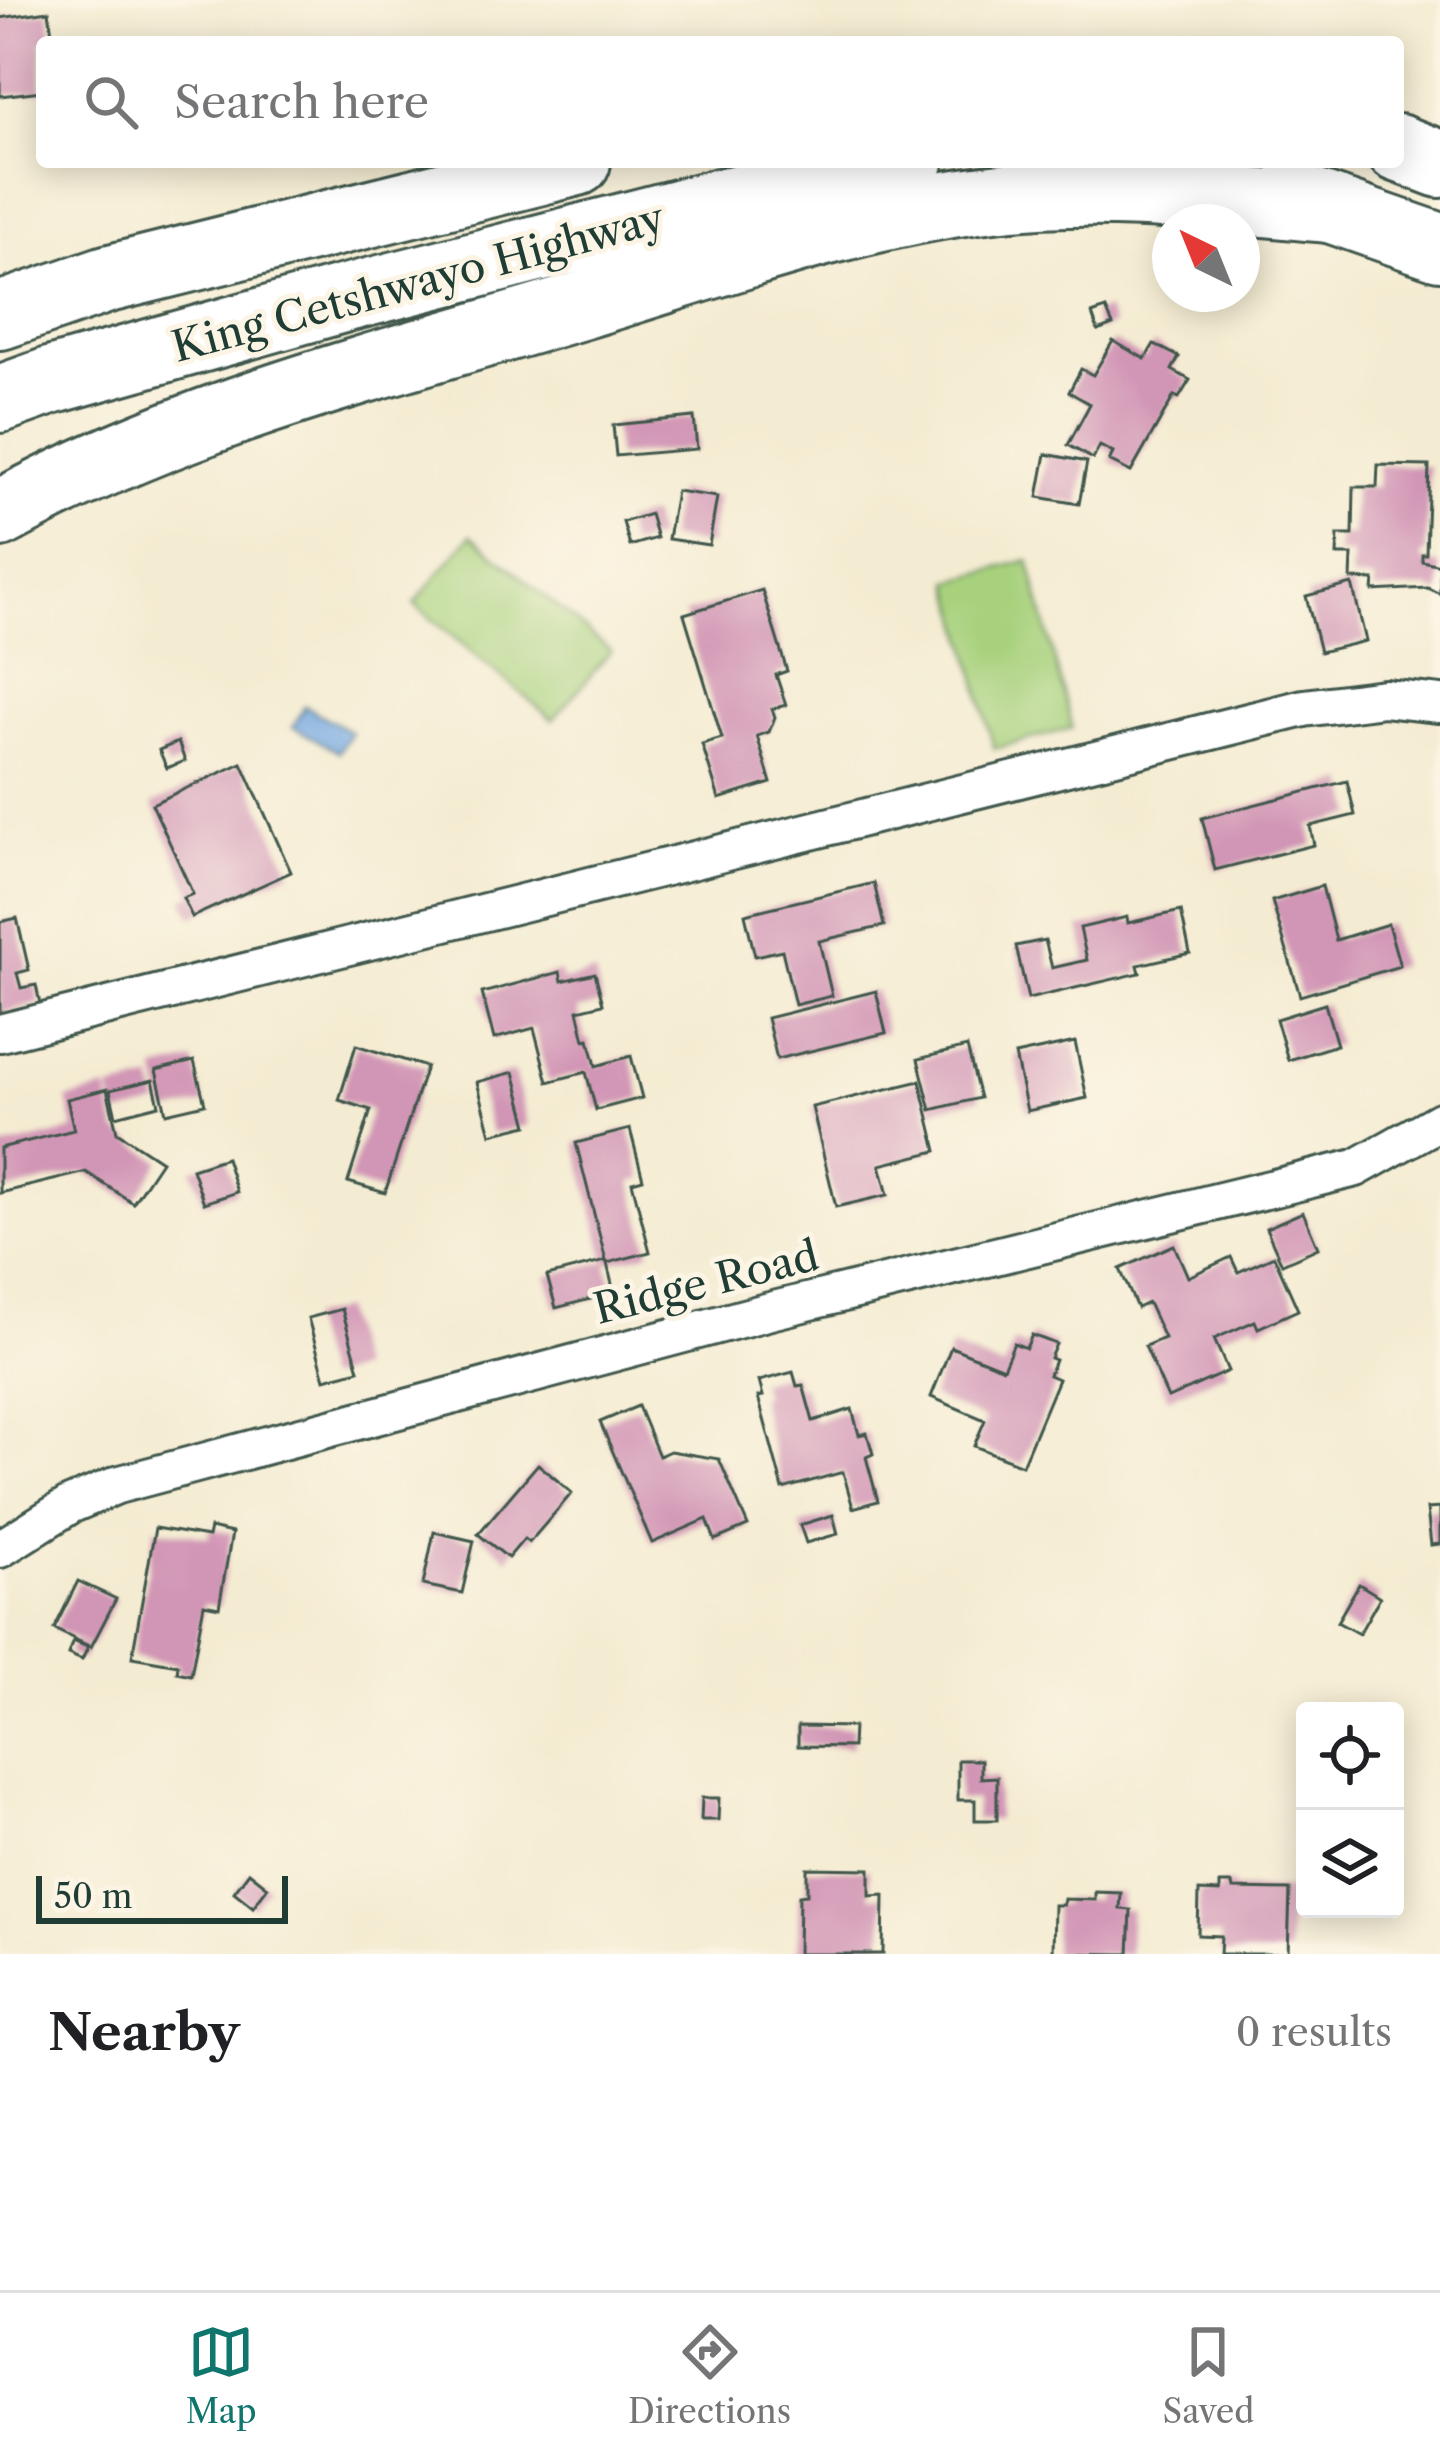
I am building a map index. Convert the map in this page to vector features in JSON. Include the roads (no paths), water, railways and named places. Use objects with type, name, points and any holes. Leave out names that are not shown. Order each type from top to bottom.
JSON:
[{"type":"highway","points":[[1404,150],[1440,164]]},
{"type":"highway","name":"King Cetshwayo Highway","points":[[0,316],[107,279],[553,168]]},
{"type":"highway","name":"King Cetshwayo Highway","points":[[0,399],[342,299],[720,202],[882,168]]},
{"type":"highway","points":[[1198,168],[1230,173],[1440,247]]},
{"type":"highway","points":[[0,514],[99,463],[230,410],[846,227],[928,208],[1073,192],[1138,192],[1328,209]]},
{"type":"street","points":[[0,1033],[1304,708],[1384,698],[1440,704]]},
{"type":"street","name":"Ridge Road","points":[[0,1549],[54,1514],[117,1485],[770,1311],[1356,1168],[1440,1121]]},
{"type":"water","points":[[305,706],[351,732],[339,752],[293,727]]}]
